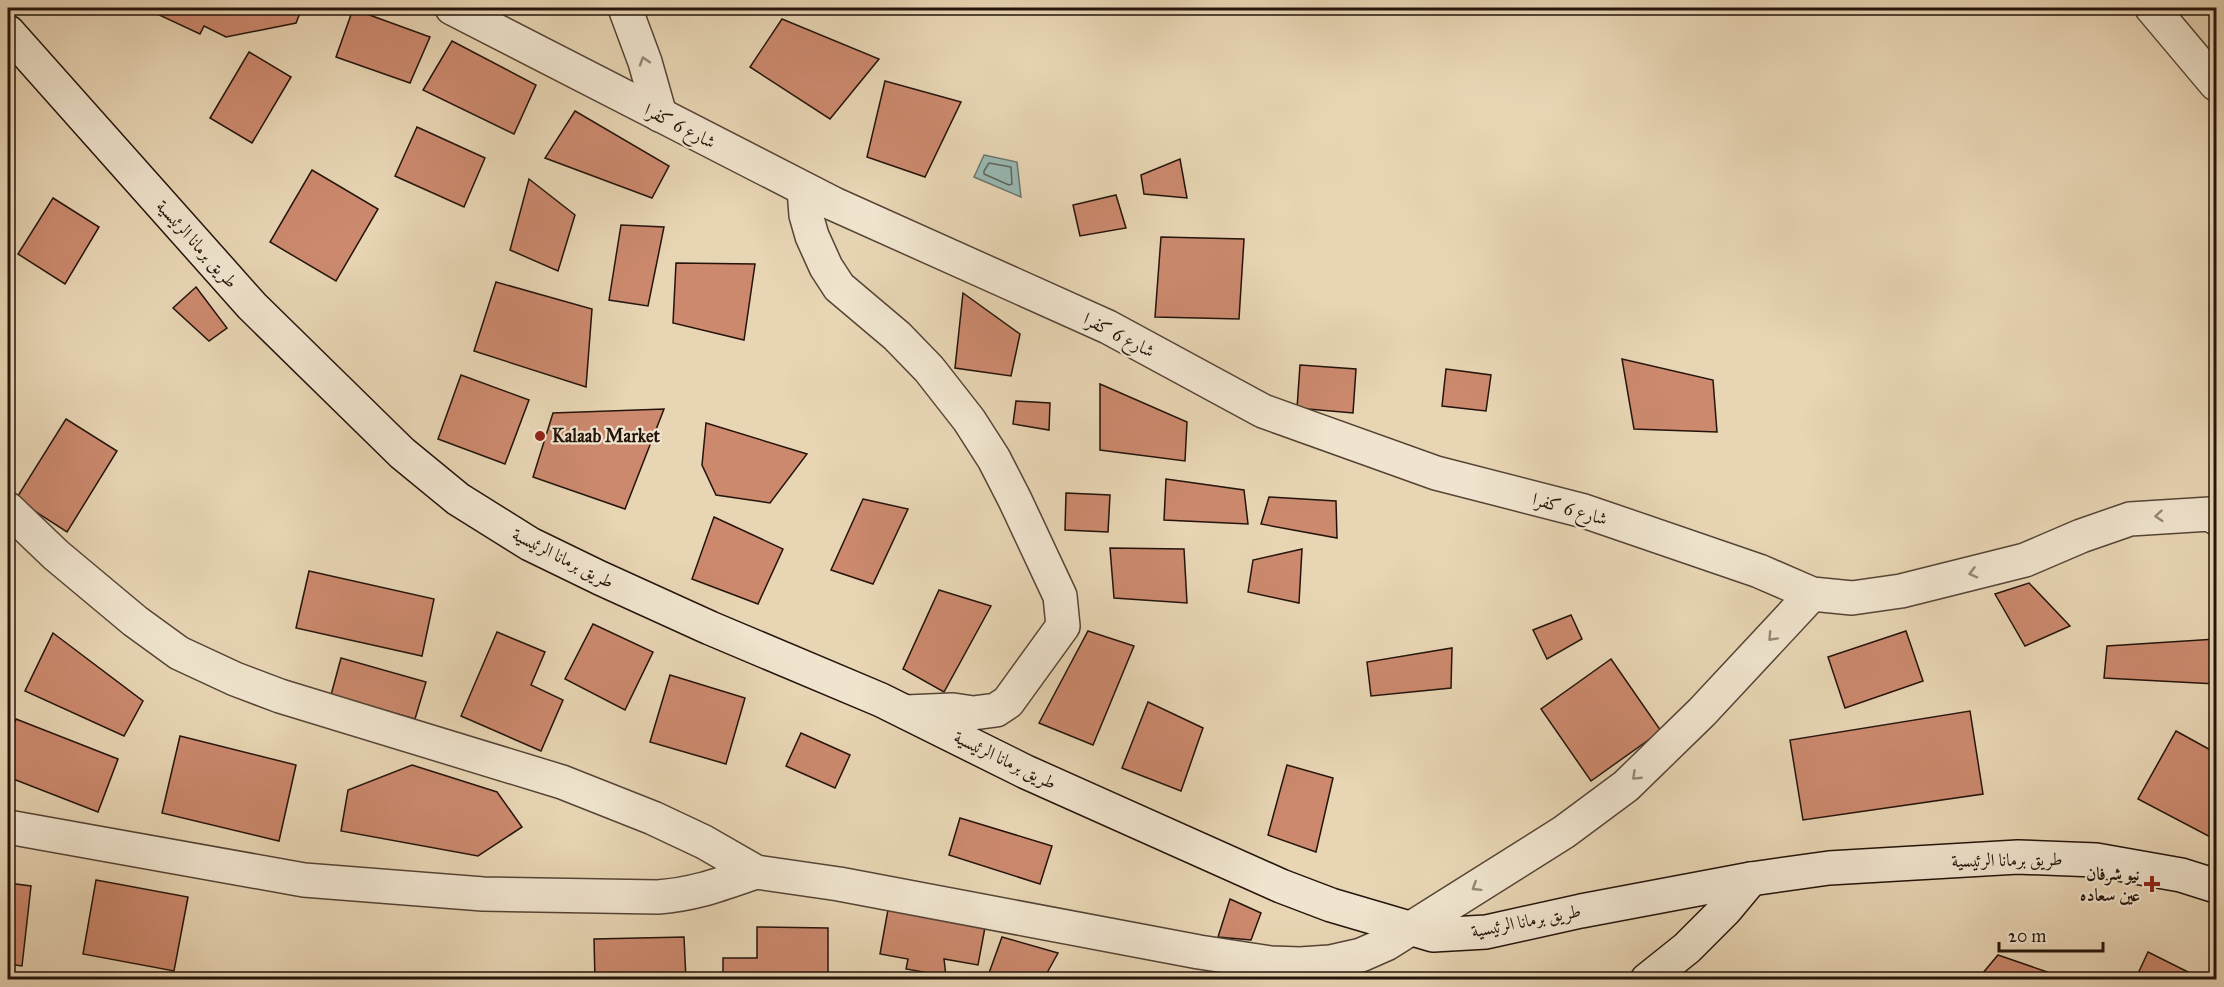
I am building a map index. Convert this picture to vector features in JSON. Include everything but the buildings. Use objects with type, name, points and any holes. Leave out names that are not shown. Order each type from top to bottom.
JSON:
[{"type":"street","name":"شارع 6 كفرا","points":[[452,8],[804,189],[1108,327],[1263,411],[1436,473],[1605,518],[1759,571],[1812,594],[1852,598],[1900,591],[2025,560],[2081,536],[2130,519],[2210,514],[2217,518]]},
{"type":"street","points":[[625,8],[645,62],[660,115]]},
{"type":"street","points":[[2152,8],[2217,84]]},
{"type":"street","name":"طريق برمانا الرئيسية","points":[[8,32],[252,306],[402,453],[458,499],[530,544],[600,578],[906,712],[1026,772],[1281,886],[1331,905],[1433,935],[1486,932],[1581,910],[1751,879],[1829,868],[2018,857],[2096,860],[2181,875],[2217,886]]},
{"type":"street","points":[[804,189],[806,215],[812,236],[826,267],[839,287],[897,336],[929,369],[969,420],[994,459],[1060,596],[1063,627],[1008,702],[996,710],[973,713],[953,710],[906,712]]},
{"type":"street","points":[[8,509],[56,555],[135,621],[179,653],[235,679],[280,696],[562,782],[704,842],[756,872],[850,886],[1199,952],[1271,963],[1330,962],[1361,955],[1386,944],[1564,832],[1626,786],[1702,712],[1812,594]]},
{"type":"street","points":[[8,827],[304,880],[483,894],[648,897],[684,895],[756,872]]},
{"type":"street","points":[[1647,980],[1687,948],[1726,909],[1751,879]]},
{"type":"water","points":[[984,155],[1017,162],[1021,197],[974,177]]},
{"type":"place","name":"Kalaab Market","points":[[540,436]]},
{"type":"place","name":"نيو شرفان عين سعاده","points":[[2152,884]]}]
